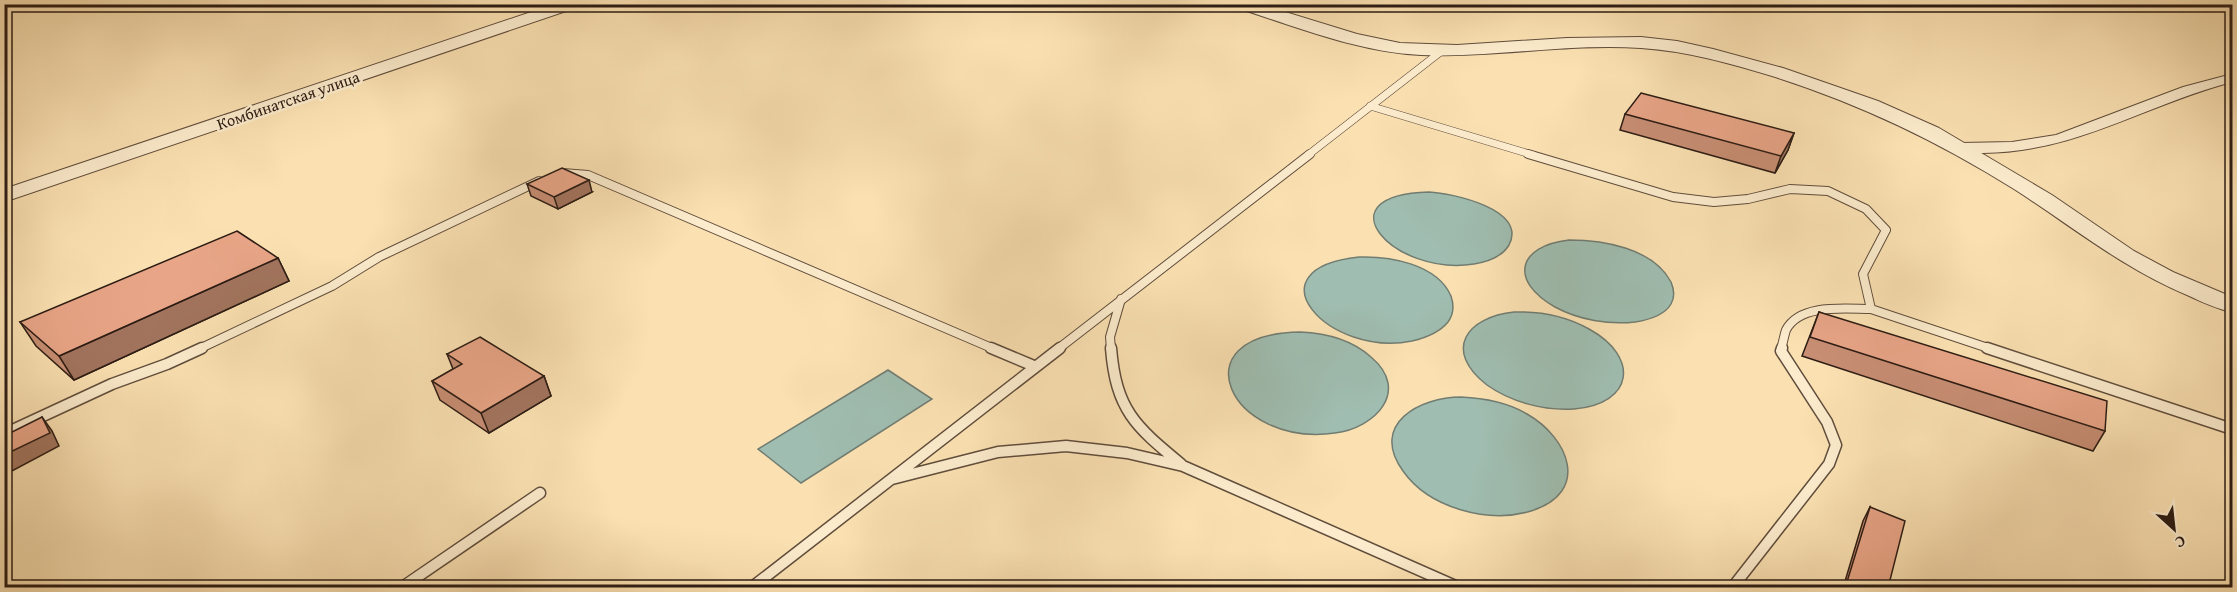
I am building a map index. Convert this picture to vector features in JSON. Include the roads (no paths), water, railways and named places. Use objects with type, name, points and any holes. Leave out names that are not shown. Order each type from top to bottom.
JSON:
[{"type":"street","name":"Комбинатская улица","points":[[4,196],[572,4]]},
{"type":"street","points":[[1240,4],[1384,45],[1443,50],[1569,42],[1634,42],[1686,48],[1741,62],[1863,102],[1902,118],[1960,148],[2126,255],[2174,281],[2232,305]]},
{"type":"street","points":[[1960,148],[2015,148],[2061,139],[2206,84],[2232,78]]},
{"type":"lane","points":[[751,588],[1443,50]]},
{"type":"lane","points":[[1370,106],[1673,197],[1714,202],[1748,199],[1790,189],[1828,191],[1866,209],[1886,230],[1863,274],[1871,309]]},
{"type":"lane","points":[[4,434],[112,384],[167,364],[332,286],[379,257],[553,174],[571,172],[588,176],[1034,366]]},
{"type":"lane","points":[[1121,299],[1110,337],[1113,371],[1125,408],[1144,434],[1183,466]]},
{"type":"lane","points":[[1732,588],[1829,464],[1836,445],[1827,422],[1780,351],[1788,326],[1802,317],[1827,309],[1871,309],[2232,429]]},
{"type":"lane","points":[[887,481],[998,452],[1066,446],[1127,453],[1183,466],[1460,588]]},
{"type":"lane","points":[[401,588],[540,493]]}]
